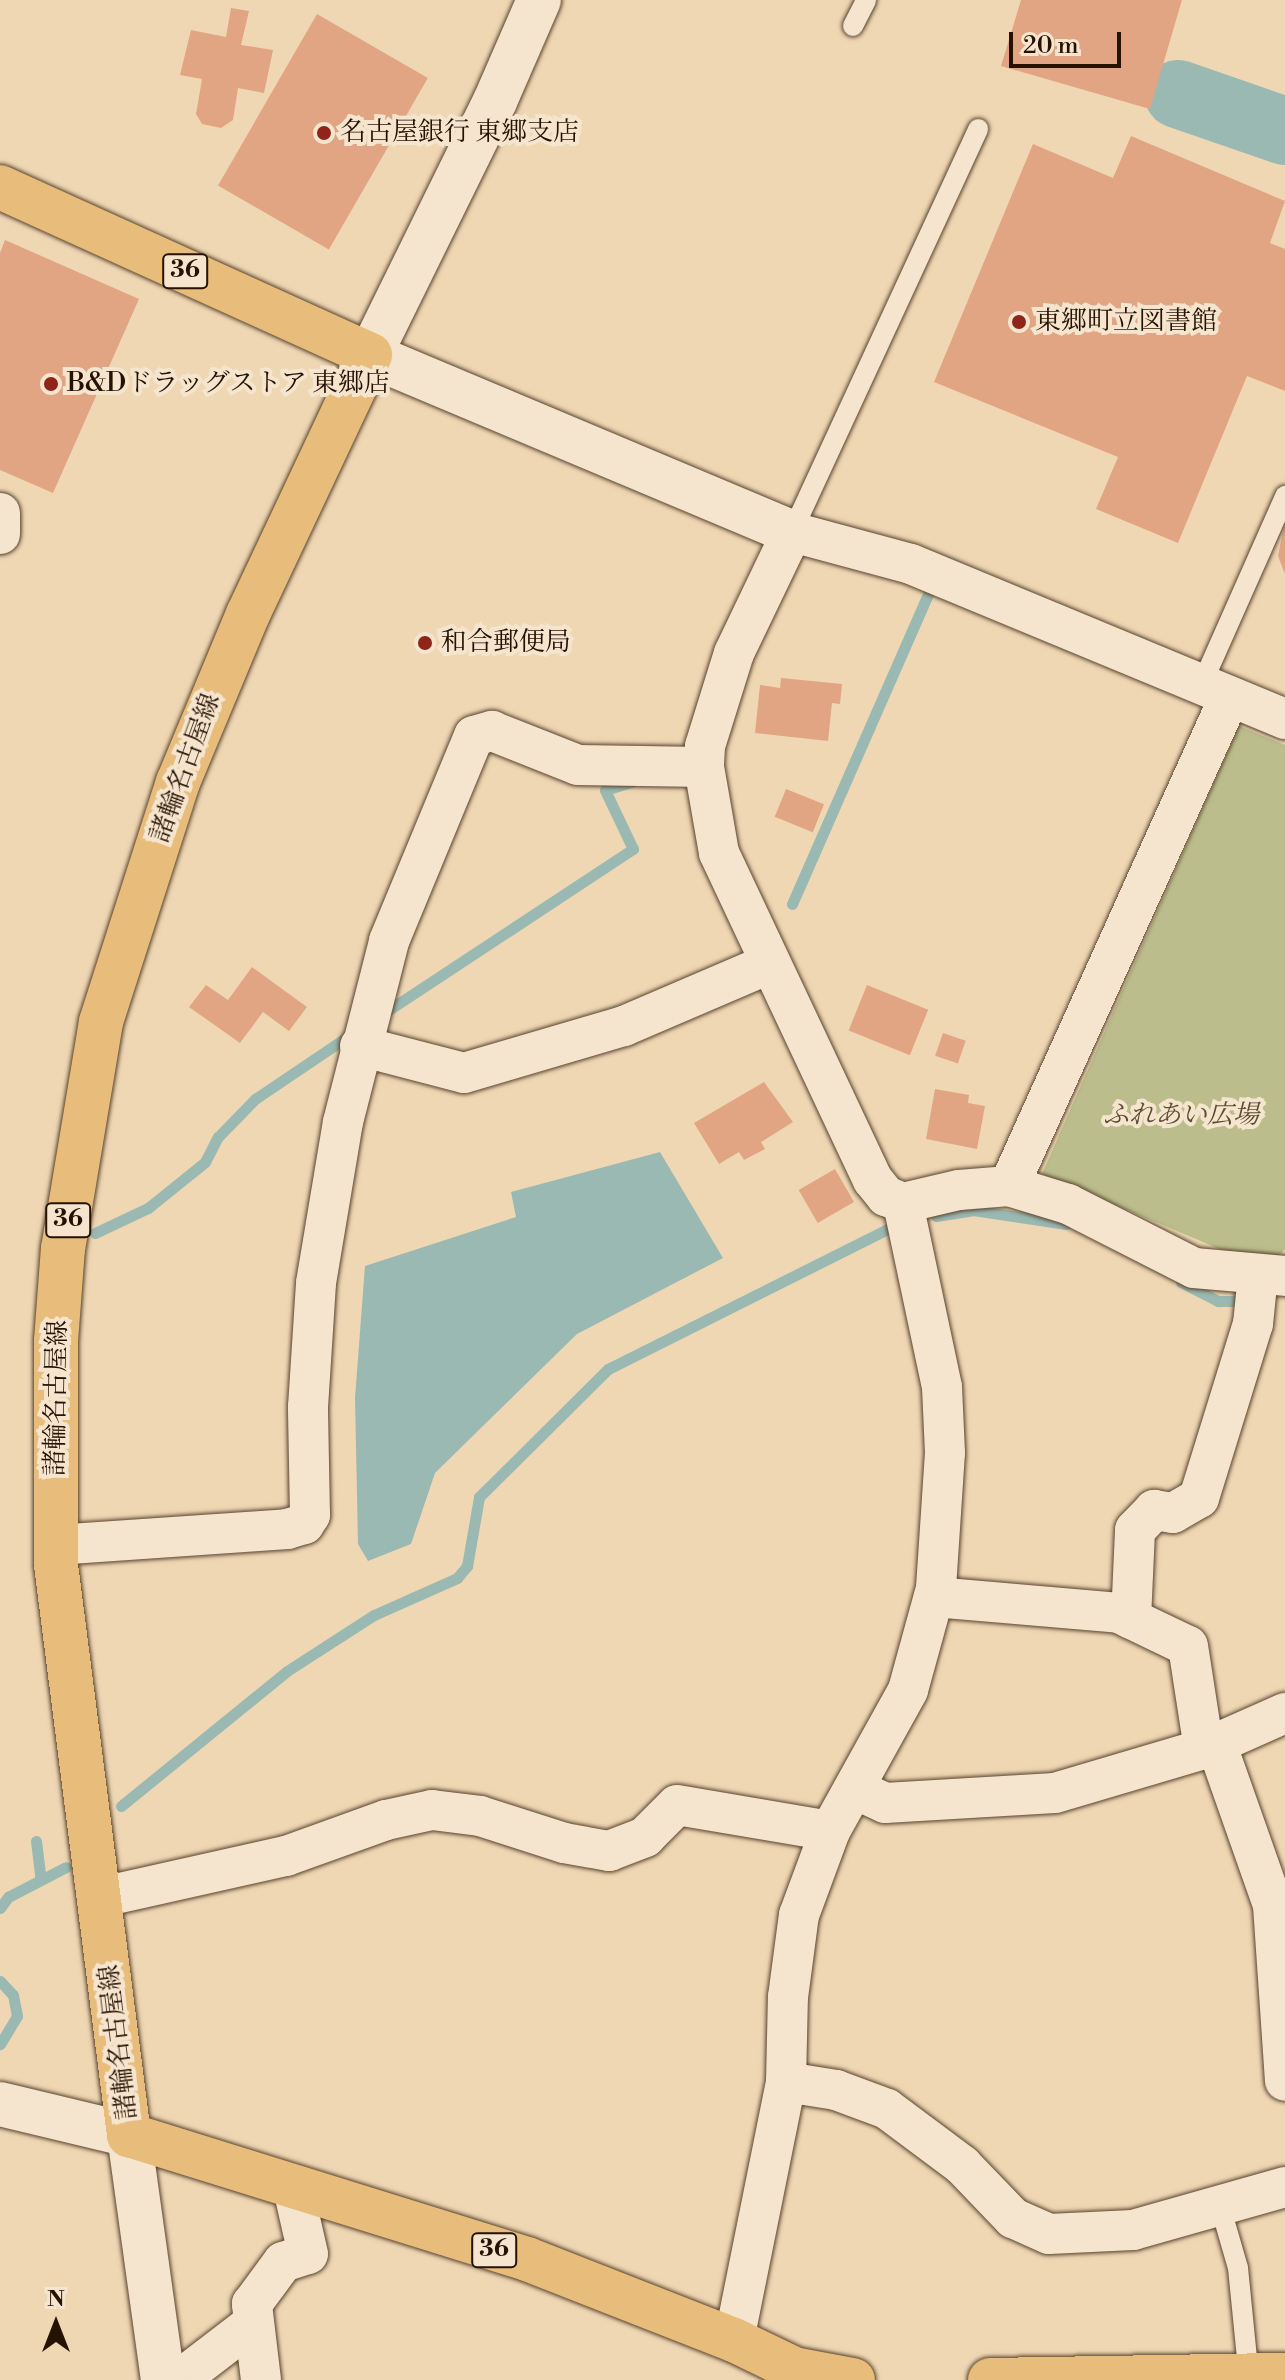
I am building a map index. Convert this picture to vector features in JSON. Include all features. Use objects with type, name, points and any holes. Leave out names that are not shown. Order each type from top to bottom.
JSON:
[{"type":"main road","name":"36","points":[[0,187],[370,355]]},
{"type":"main road","name":"諸輪名古屋線","points":[[370,355],[208,704],[101,1022],[63,1248],[56,1341],[55,1545],[102,1897],[129,2135],[527,2259],[734,2340],[794,2369],[853,2380]]},
{"type":"main road","points":[[990,2380],[1261,2377]]},
{"type":"street","points":[[539,0],[495,101],[370,355],[792,532],[911,564],[1285,719]]},
{"type":"street","points":[[0,513],[0,534]]},
{"type":"street","points":[[792,532],[734,653],[705,746],[704,767],[719,853],[873,1180],[886,1196],[903,1203],[959,1190],[1009,1186],[1068,1204],[1194,1268],[1272,1276],[1253,1324],[1199,1498],[1173,1513],[1154,1510],[1135,1530],[1131,1619]]},
{"type":"street","points":[[1009,1186],[1215,692]]},
{"type":"street","points":[[55,1545],[287,1529],[304,1524],[310,1515],[308,1407],[316,1283],[360,1046],[389,941],[474,736],[492,731],[578,765],[704,767]]},
{"type":"street","points":[[360,1046],[464,1073],[624,1026],[769,964]]},
{"type":"street","points":[[734,2340],[786,2082],[788,1997],[799,1915],[830,1831],[908,1690],[934,1597],[945,1453],[942,1387],[903,1203]]},
{"type":"street","points":[[934,1597],[1119,1613],[1188,1646],[1210,1746],[1273,1905],[1285,2081]]},
{"type":"street","points":[[855,1789],[885,1803],[1055,1793],[1210,1746],[1285,1713]]},
{"type":"street","points":[[102,1897],[272,1859],[386,1820],[432,1810],[480,1816],[564,1843],[609,1851],[645,1837],[677,1805],[830,1831]]},
{"type":"street","points":[[786,2082],[836,2090],[887,2109],[962,2165],[1013,2218],[1049,2234],[1133,2230],[1221,2209],[1285,2187]]},
{"type":"street","points":[[0,2104],[129,2135],[163,2380]]},
{"type":"street","points":[[261,2380],[252,2304],[283,2262],[308,2254],[293,2188]]},
{"type":"street","points":[[179,2380],[252,2324]]},
{"type":"lane","points":[[853,26],[866,0]]},
{"type":"lane","points":[[792,532],[978,129]]},
{"type":"lane","points":[[1215,692],[1285,496]]},
{"type":"lane","points":[[1221,2209],[1238,2268],[1261,2377]]},
{"type":"green space","name":"ふれあい広場","points":[[1239,726],[1285,745],[1285,1249],[1267,1269],[1042,1174]]},
{"type":"water","points":[[660,1152],[723,1258],[577,1334],[435,1473],[411,1544],[368,1561],[358,1544],[355,1398],[365,1266],[516,1217],[511,1192]]},
{"type":"building","points":[[1021,0],[1182,0],[1150,109],[1001,66]]},
{"type":"building","points":[[231,8],[249,11],[241,45],[273,50],[264,93],[238,88],[233,120],[221,128],[202,124],[196,114],[202,79],[180,75],[191,30],[226,37]]},
{"type":"building","name":"名古屋銀行 東郷支店","points":[[317,14],[428,78],[329,249],[218,185]]},
{"type":"building","points":[[1131,136],[1285,201],[1270,243],[1285,249],[1285,391],[1247,376],[1178,543],[1096,509],[1118,457],[934,382],[1033,144],[1113,178]]},
{"type":"building","name":"B&Dドラッグストア 東郷店","points":[[5,240],[139,299],[53,493],[0,470],[0,253]]},
{"type":"building","points":[[1285,522],[1285,574],[1278,556]]},
{"type":"building","points":[[781,678],[842,684],[840,704],[832,703],[828,741],[755,733],[760,685],[780,688]]},
{"type":"building","points":[[786,789],[824,804],[813,832],[775,817]]},
{"type":"building","points":[[252,967],[307,1007],[289,1031],[263,1012],[240,1043],[189,1007],[206,985],[228,1000]]},
{"type":"building","points":[[867,985],[928,1010],[910,1055],[849,1030]]},
{"type":"building","points":[[943,1033],[966,1041],[958,1064],[935,1056]]},
{"type":"building","points":[[764,1082],[793,1122],[761,1142],[765,1149],[744,1160],[739,1152],[719,1164],[694,1123]]},
{"type":"building","points":[[935,1089],[969,1095],[968,1103],[985,1106],[977,1149],[926,1139]]},
{"type":"building","points":[[835,1169],[854,1202],[818,1223],[799,1190]]},
{"type":"waterway","points":[[1178,94],[1285,131]]},
{"type":"waterway","points":[[792,904],[930,589]]},
{"type":"waterway","points":[[381,1015],[633,849],[605,790],[632,782]]},
{"type":"waterway","points":[[95,1233],[148,1208],[205,1162],[218,1137],[255,1099],[353,1033]]},
{"type":"waterway","points":[[936,1216],[973,1210],[1066,1224]]},
{"type":"waterway","points":[[121,1806],[287,1671],[374,1615],[457,1578],[467,1566],[479,1497],[608,1369],[889,1228]]},
{"type":"waterway","points":[[1181,1282],[1218,1301],[1245,1301]]},
{"type":"waterway","points":[[36,1841],[41,1879]]},
{"type":"waterway","points":[[0,1908],[8,1897],[66,1867]]},
{"type":"waterway","points":[[0,1981],[13,1995],[17,2016],[0,2044]]},
{"type":"place","name":"名古屋銀行 東郷支店","points":[[324,133]]},
{"type":"place","name":"東郷町立図書館","points":[[1019,322]]},
{"type":"place","name":"B&Dドラッグストア 東郷店","points":[[51,384]]},
{"type":"place","name":"和合郵便局","points":[[425,643]]}]
